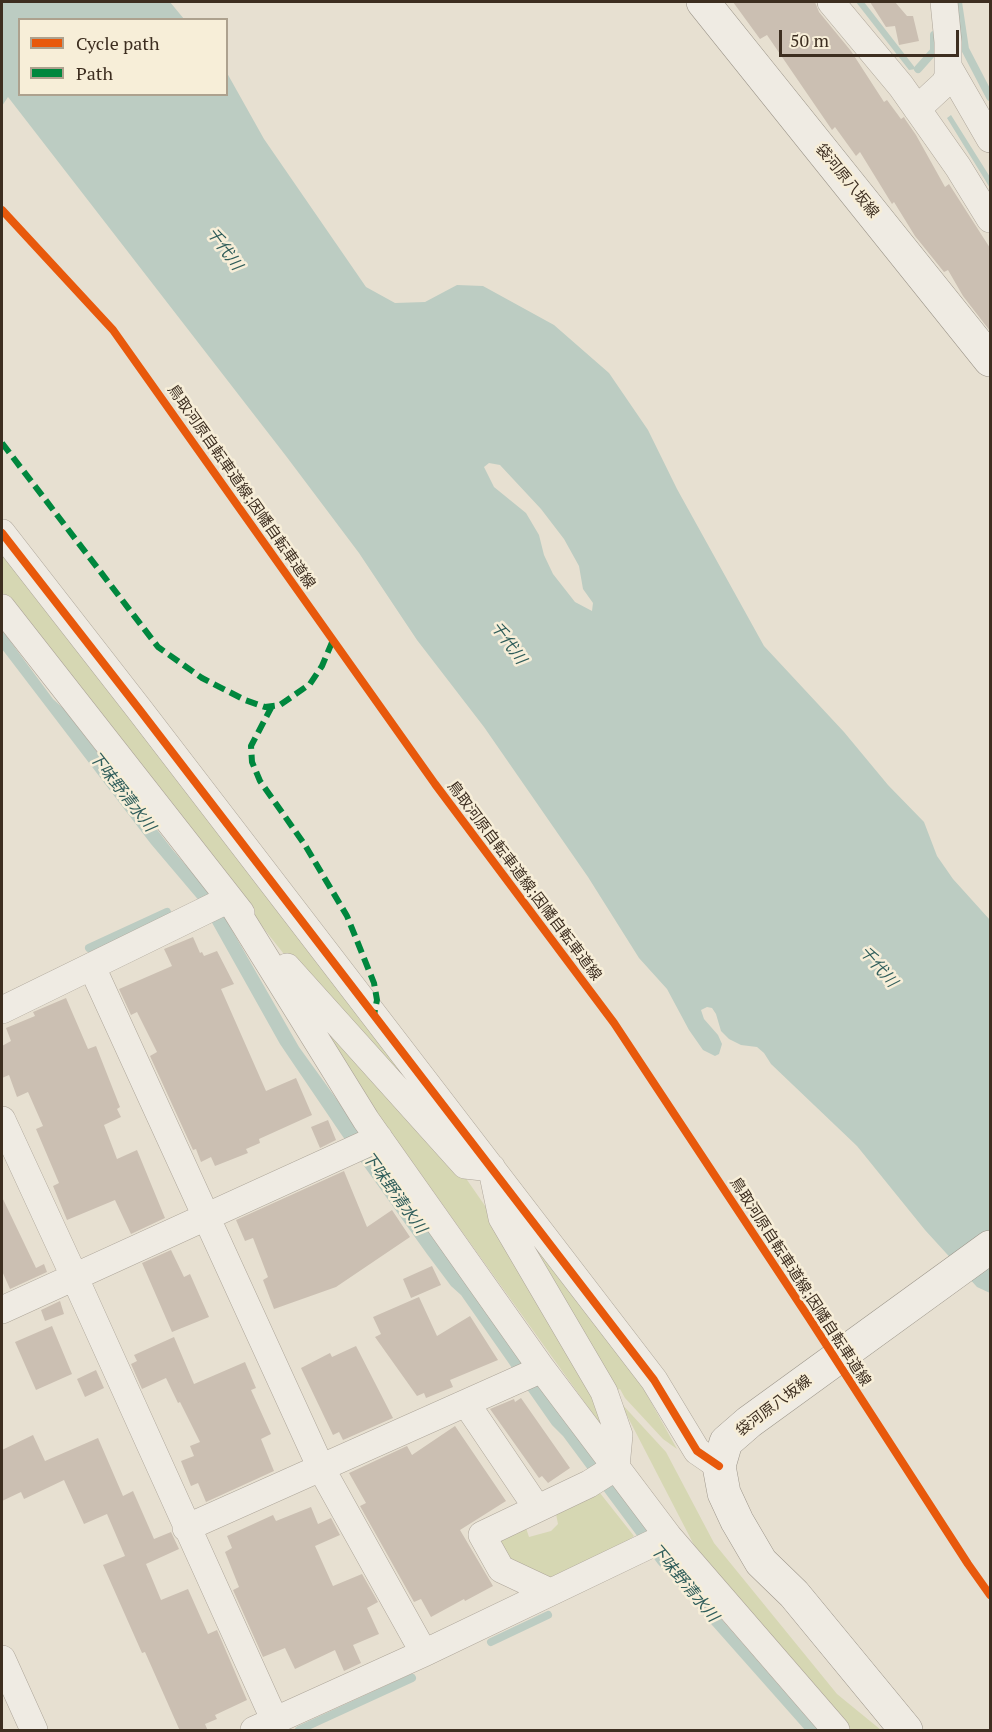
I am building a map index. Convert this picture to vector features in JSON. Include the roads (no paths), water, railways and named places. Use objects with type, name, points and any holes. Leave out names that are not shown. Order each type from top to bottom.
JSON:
[{"type":"main road","name":"袋河原八坂線","points":[[703,2],[990,360]]},
{"type":"main road","name":"袋河原八坂線","points":[[723,1454],[749,1422],[990,1247]]},
{"type":"main road","points":[[723,1454],[724,1493],[736,1521],[761,1562],[794,1594],[906,1731]]},
{"type":"street","points":[[831,2],[901,86],[958,167],[990,219]]},
{"type":"street","points":[[917,109],[944,84],[948,77],[944,2]]},
{"type":"street","points":[[949,68],[990,139]]},
{"type":"street","points":[[2,533],[654,1380],[697,1451],[723,1454]]},
{"type":"street","points":[[2,608],[229,899],[297,980],[465,1165],[492,1168]]},
{"type":"street","points":[[2,1010],[229,899]]},
{"type":"street","points":[[229,899],[379,1138],[542,1369],[668,1536],[836,1731]]},
{"type":"street","points":[[92,967],[321,1468],[424,1653]]},
{"type":"street","points":[[2,1120],[186,1528],[264,1726],[424,1653],[668,1536]]},
{"type":"street","points":[[2,1310],[379,1138]]},
{"type":"street","points":[[492,1168],[502,1218],[604,1392],[619,1434],[616,1467]]},
{"type":"street","points":[[186,1528],[542,1369]]},
{"type":"street","points":[[466,1403],[537,1508]]},
{"type":"street","points":[[550,1592],[501,1569],[482,1535],[589,1484],[616,1467]]},
{"type":"street","points":[[2,1659],[34,1731]]},
{"type":"water","name":"千代川","points":[[2,2],[170,2],[183,18],[18,18],[18,96],[228,96],[228,75],[264,139],[366,287],[395,303],[425,302],[457,285],[483,286],[554,325],[609,373],[648,430],[677,489],[764,646],[924,822],[937,856],[953,879],[990,920],[990,1293],[977,1287],[925,1230],[857,1146],[771,1064],[757,1047],[741,1045],[729,1039],[721,1031],[712,1008],[707,1007],[701,1010],[704,1019],[718,1035],[722,1044],[719,1054],[715,1056],[703,1050],[689,1030],[667,989],[639,958],[588,877],[484,727],[417,640],[359,553],[8,97],[2,106]],"holes":[[[489,463],[500,465],[541,509],[564,539],[579,566],[583,589],[593,603],[592,611],[575,602],[553,574],[544,555],[539,535],[526,513],[494,487],[484,467]]]},
{"type":"water","points":[[856,2],[864,2],[916,69],[909,70]]},
{"type":"water","points":[[951,115],[990,177],[990,188],[947,118]]},
{"type":"water","name":"下味野清水川","points":[[2,630],[53,699],[64,709],[172,849],[213,897],[299,1047],[671,1563],[818,1730],[805,1730],[658,1564],[563,1436],[552,1425],[461,1295],[451,1286],[427,1254],[341,1134],[280,1044],[201,903],[151,844],[2,649]]},
{"type":"waterway","points":[[958,2],[965,49],[990,97]]},
{"type":"waterway","points":[[918,69],[934,51],[934,35]]},
{"type":"waterway","points":[[89,948],[167,912]]},
{"type":"waterway","points":[[491,1642],[548,1615]]},
{"type":"waterway","points":[[299,1730],[412,1678]]}]
